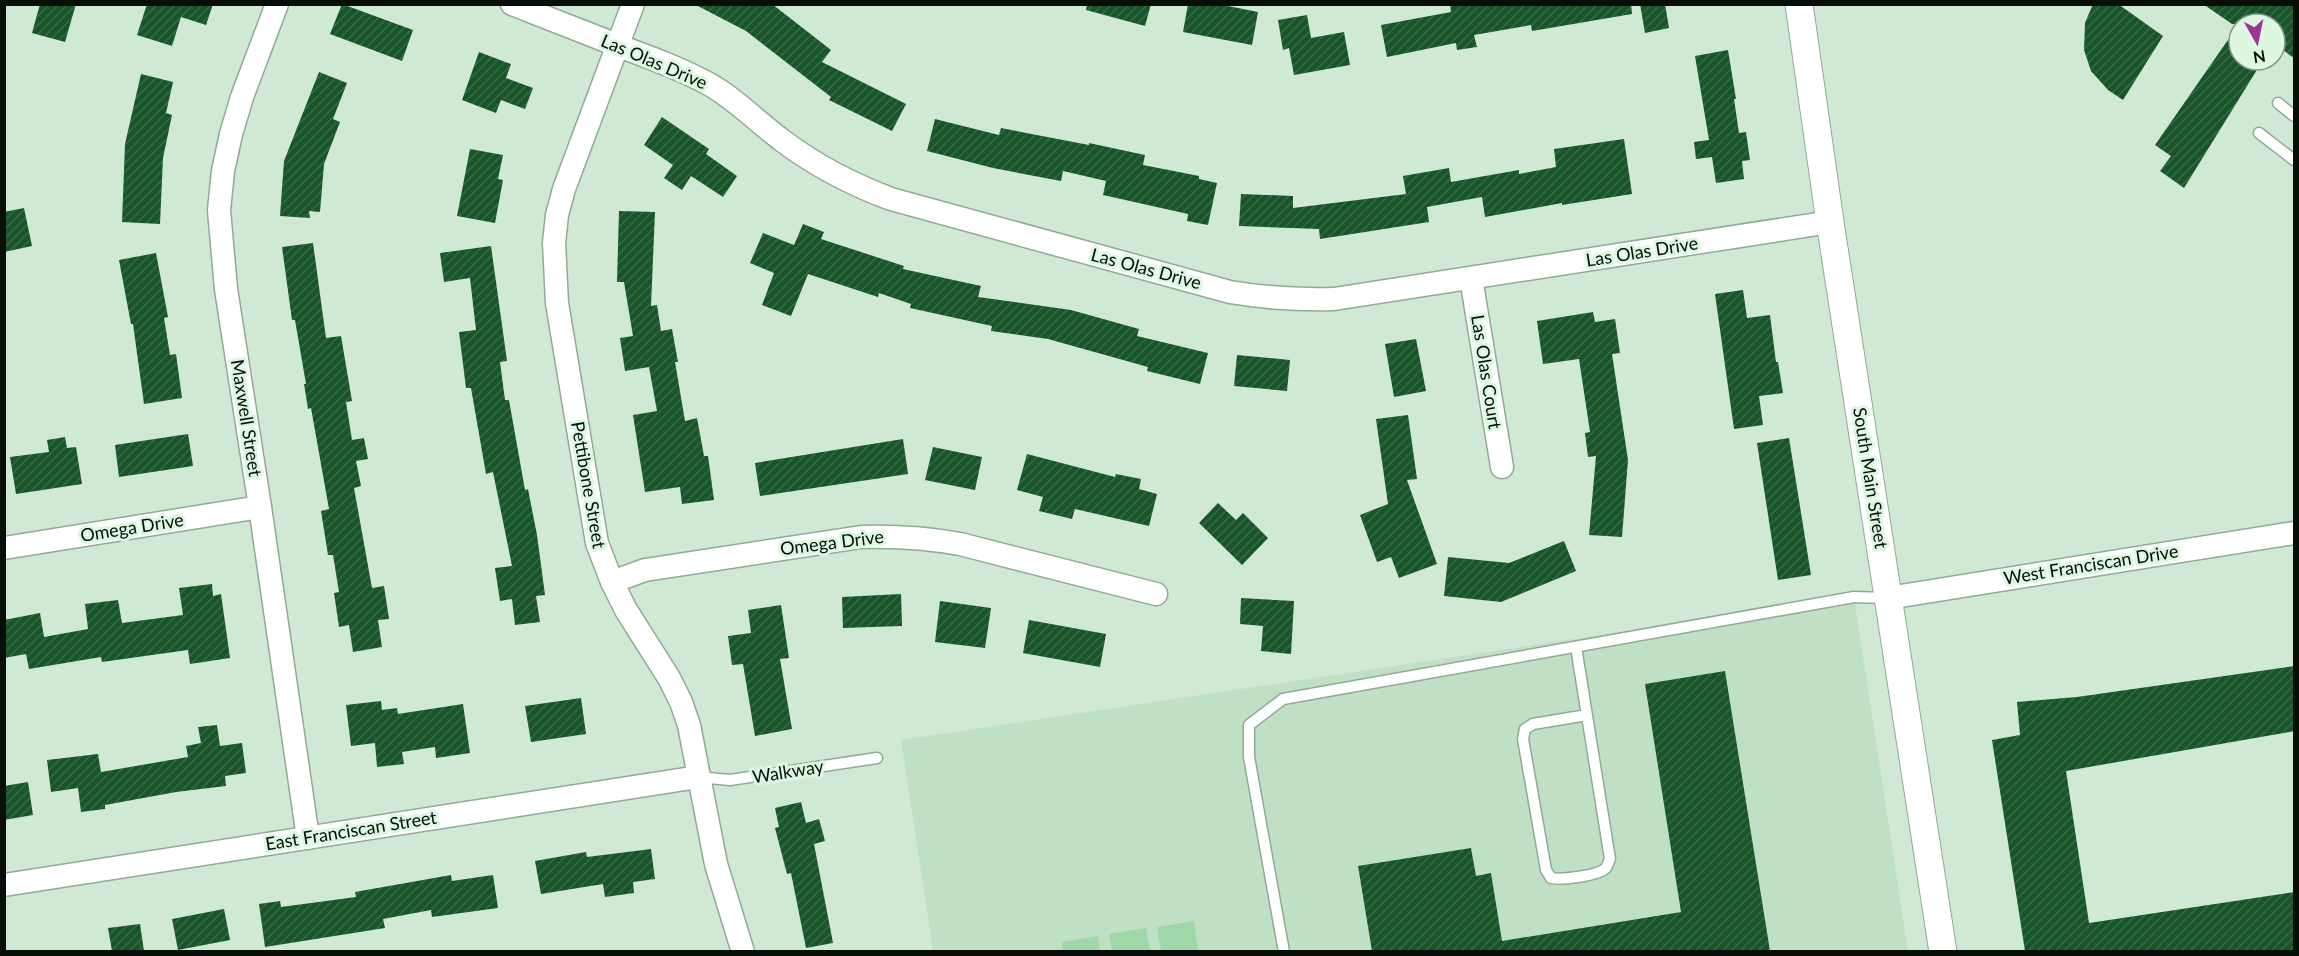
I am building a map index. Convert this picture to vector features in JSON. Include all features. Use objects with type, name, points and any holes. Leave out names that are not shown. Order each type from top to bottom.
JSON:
[{"type":"street","name":"Maxwell Street","points":[[277,4],[242,97],[231,134],[223,171],[219,210],[226,290],[308,837]]},
{"type":"street","name":"Las Olas Drive","points":[[512,4],[680,69],[707,83],[731,98],[805,157],[829,173],[856,186],[891,199],[1207,286],[1268,298],[1334,299],[1830,222]]},
{"type":"street","name":"Pettibone Street","points":[[633,4],[564,189],[557,215],[554,243],[557,303],[593,523],[603,563],[626,610],[669,678],[681,702],[689,725],[716,864],[743,951]]},
{"type":"street","name":"South Main Street","points":[[1799,4],[1830,222],[1943,951]]},
{"type":"street","name":"Las Olas Court","points":[[1471,278],[1502,467]]},
{"type":"street","name":"Omega Drive","points":[[4,548],[260,507]]},
{"type":"street","name":"West Franciscan Drive","points":[[1888,598],[2295,533]]},
{"type":"street","name":"Omega Drive","points":[[612,582],[645,570],[861,537],[894,536],[928,538],[960,544],[1156,594]]},
{"type":"street","name":"East Franciscan Street","points":[[4,885],[698,777]]},
{"type":"lane","points":[[2278,103],[2295,116]]},
{"type":"lane","points":[[2259,134],[2295,160]]},
{"type":"lane","points":[[1284,951],[1249,757],[1249,725],[1283,699],[1854,597],[1888,598]]},
{"type":"lane","points":[[1576,647],[1587,715],[1610,859],[1606,868],[1599,873],[1559,880],[1551,878],[1546,870],[1523,739],[1525,729],[1533,724],[1587,715]]},
{"type":"lane","name":"Walkway","points":[[698,777],[730,780],[878,758]]},
{"type":"shaded area","points":[[1854,597],[1908,951],[933,951],[901,740]]},
{"type":"green space","points":[[1194,921],[1198,951],[1161,951],[1157,927]]},
{"type":"green space","points":[[1146,928],[1150,951],[1112,951],[1109,934]]},
{"type":"green space","points":[[1098,936],[1100,951],[1063,951],[1062,942]]},
{"type":"building","points":[[40,4],[76,4],[65,42],[32,33]]},
{"type":"building","points":[[147,4],[213,4],[206,25],[181,17],[172,46],[137,35]]},
{"type":"building","points":[[342,4],[413,30],[402,61],[330,34]]},
{"type":"building","points":[[694,4],[772,4],[831,50],[822,62],[906,104],[892,131],[829,100],[831,97],[746,31]]},
{"type":"building","points":[[1087,4],[1151,4],[1145,26],[1086,10]]},
{"type":"building","points":[[1188,4],[1218,4],[1258,12],[1252,45],[1183,32]]},
{"type":"building","points":[[1450,4],[1631,4],[1632,14],[1532,31],[1531,25],[1474,35],[1477,47],[1457,50],[1456,43],[1387,57],[1381,25],[1451,12]]},
{"type":"building","points":[[1640,4],[1665,4],[1669,28],[1645,33]]},
{"type":"building","points":[[2093,4],[2118,4],[2163,36],[2123,100],[2108,90],[2091,71],[2084,50],[2085,23]]},
{"type":"building","points":[[2203,4],[2295,4],[2295,59],[2287,53],[2287,12],[2227,12],[2227,21]]},
{"type":"building","points":[[1307,15],[1311,38],[1344,32],[1350,65],[1294,75],[1289,48],[1283,50],[1278,20]]},
{"type":"building","points":[[2227,41],[2227,72],[2256,72],[2184,188],[2160,171],[2171,156],[2155,145]]},
{"type":"building","points":[[1728,50],[1739,133],[1746,132],[1750,160],[1742,161],[1744,179],[1716,183],[1712,157],[1696,159],[1694,142],[1709,140],[1695,56]]},
{"type":"building","points":[[479,52],[511,64],[506,78],[533,88],[525,109],[501,100],[496,113],[462,100]]},
{"type":"building","points":[[319,72],[347,83],[333,119],[340,122],[324,164],[320,212],[309,211],[310,218],[280,216],[284,161]]},
{"type":"building","points":[[141,74],[173,82],[166,113],[172,115],[163,158],[160,224],[122,222],[125,144]]},
{"type":"building","points":[[662,117],[709,149],[706,154],[737,176],[723,197],[691,176],[682,190],[664,178],[673,165],[644,145]]},
{"type":"building","points":[[935,119],[999,135],[1001,128],[1145,155],[1143,165],[1199,176],[1199,179],[1217,183],[1208,225],[1187,221],[1188,214],[1103,195],[1106,181],[1063,171],[1061,181],[993,168],[927,151]]},
{"type":"building","points":[[1624,139],[1632,194],[1562,205],[1562,203],[1485,217],[1482,197],[1427,207],[1429,222],[1320,239],[1319,229],[1239,226],[1241,194],[1293,196],[1293,208],[1406,194],[1403,176],[1449,168],[1451,182],[1519,170],[1519,174],[1556,167],[1554,149]]},
{"type":"building","points":[[470,149],[503,155],[498,179],[503,180],[495,223],[457,216]]},
{"type":"building","points":[[24,208],[32,246],[4,252],[4,212]]},
{"type":"building","points":[[619,211],[655,212],[651,306],[657,305],[661,331],[672,329],[685,421],[697,418],[704,456],[708,456],[714,500],[682,504],[680,487],[645,492],[633,415],[657,411],[649,367],[625,371],[620,338],[633,336],[624,282],[617,282]]},
{"type":"building","points":[[803,224],[824,232],[821,239],[904,266],[903,269],[981,286],[978,297],[1071,310],[1139,329],[1137,336],[1208,353],[1200,384],[1147,371],[1148,367],[1048,339],[991,331],[992,326],[910,308],[911,304],[879,293],[878,297],[808,274],[791,316],[762,305],[774,273],[750,263],[763,233],[794,245]]},
{"type":"building","points":[[313,243],[326,338],[341,336],[352,401],[346,402],[352,440],[364,438],[368,459],[356,461],[361,486],[354,488],[372,588],[384,586],[389,619],[378,620],[382,647],[353,652],[349,625],[339,627],[334,593],[339,592],[333,555],[328,555],[321,511],[329,509],[311,408],[308,409],[295,320],[292,320],[282,247]]},
{"type":"building","points":[[491,246],[507,361],[500,362],[505,400],[509,400],[525,490],[528,489],[545,595],[536,596],[540,622],[515,625],[512,599],[500,601],[495,568],[512,566],[493,472],[486,474],[471,388],[466,388],[459,332],[476,330],[470,278],[444,282],[440,253]]},
{"type":"building","points":[[156,253],[168,317],[164,318],[170,355],[176,354],[182,398],[144,404],[133,324],[131,324],[119,260]]},
{"type":"building","points":[[1743,290],[1747,318],[1770,315],[1776,362],[1778,362],[1783,393],[1759,396],[1763,425],[1734,429],[1715,294]]},
{"type":"building","points":[[1593,312],[1595,322],[1615,319],[1620,353],[1612,354],[1628,460],[1622,537],[1589,535],[1596,456],[1588,457],[1585,433],[1590,432],[1579,359],[1543,364],[1537,321]]},
{"type":"building","points":[[1416,339],[1426,391],[1394,397],[1385,344]]},
{"type":"building","points":[[1237,355],[1290,360],[1287,391],[1234,386]]},
{"type":"building","points":[[1408,415],[1417,479],[1407,480],[1437,564],[1399,578],[1391,557],[1377,562],[1360,515],[1388,504],[1376,419]]},
{"type":"building","points":[[188,434],[193,466],[119,477],[115,445]]},
{"type":"building","points":[[65,437],[67,448],[76,447],[82,484],[16,494],[10,457],[49,452],[47,440]]},
{"type":"building","points":[[1789,438],[1811,575],[1778,580],[1757,443]]},
{"type":"building","points":[[903,439],[908,474],[760,496],[755,463]]},
{"type":"building","points":[[933,447],[982,457],[975,490],[925,480]]},
{"type":"building","points":[[1027,454],[1115,477],[1116,474],[1141,479],[1139,489],[1157,494],[1149,526],[1075,509],[1072,519],[1039,511],[1043,497],[1017,490]]},
{"type":"building","points":[[1218,503],[1236,520],[1243,513],[1268,538],[1242,565],[1199,523]]},
{"type":"building","points":[[1564,541],[1576,571],[1501,602],[1444,596],[1448,557],[1509,563]]},
{"type":"building","points":[[212,584],[213,596],[221,594],[230,658],[190,664],[188,650],[102,662],[101,657],[29,669],[26,654],[4,658],[4,620],[40,613],[44,637],[88,629],[85,604],[118,600],[122,623],[183,615],[179,588]]},
{"type":"building","points":[[901,594],[902,626],[843,628],[842,597]]},
{"type":"building","points":[[1241,598],[1294,601],[1291,654],[1261,651],[1263,626],[1240,624]]},
{"type":"building","points":[[940,601],[991,608],[985,648],[935,642]]},
{"type":"building","points":[[781,605],[789,658],[780,659],[792,729],[755,736],[743,664],[732,665],[728,636],[751,633],[748,610]]},
{"type":"building","points":[[1029,620],[1106,634],[1100,667],[1023,653]]},
{"type":"building","points":[[2295,666],[2295,731],[2066,771],[2089,923],[2295,892],[2295,951],[2025,951],[1992,740],[2020,735],[2017,702],[2077,697]]},
{"type":"building","points":[[1725,671],[1770,951],[1372,951],[1358,866],[1471,848],[1476,876],[1491,873],[1502,941],[1681,912],[1645,684]]},
{"type":"building","points":[[581,698],[586,734],[531,742],[525,706]]},
{"type":"building","points":[[381,701],[382,710],[397,708],[398,714],[463,704],[470,753],[436,758],[435,747],[402,752],[404,764],[377,767],[375,743],[351,746],[346,705]]},
{"type":"building","points":[[217,725],[220,746],[242,743],[246,773],[225,776],[226,786],[176,792],[105,805],[105,809],[81,812],[78,788],[51,792],[47,760],[98,754],[101,772],[188,757],[186,746],[201,743],[198,727]]},
{"type":"building","points":[[28,782],[33,815],[4,820],[4,786]]},
{"type":"building","points":[[801,802],[806,823],[819,819],[825,841],[814,844],[833,943],[806,948],[791,873],[787,874],[775,828],[779,827],[775,808]]},
{"type":"building","points":[[651,849],[655,879],[633,882],[634,893],[605,897],[603,884],[541,894],[535,861],[586,852],[587,857]]},
{"type":"building","points":[[451,875],[452,881],[493,875],[498,908],[432,917],[431,910],[383,919],[385,928],[265,947],[259,904],[280,901],[281,907],[356,897],[355,892]]},
{"type":"building","points":[[224,909],[230,940],[178,950],[172,919]]},
{"type":"building","points":[[140,924],[144,951],[112,951],[108,928]]}]
